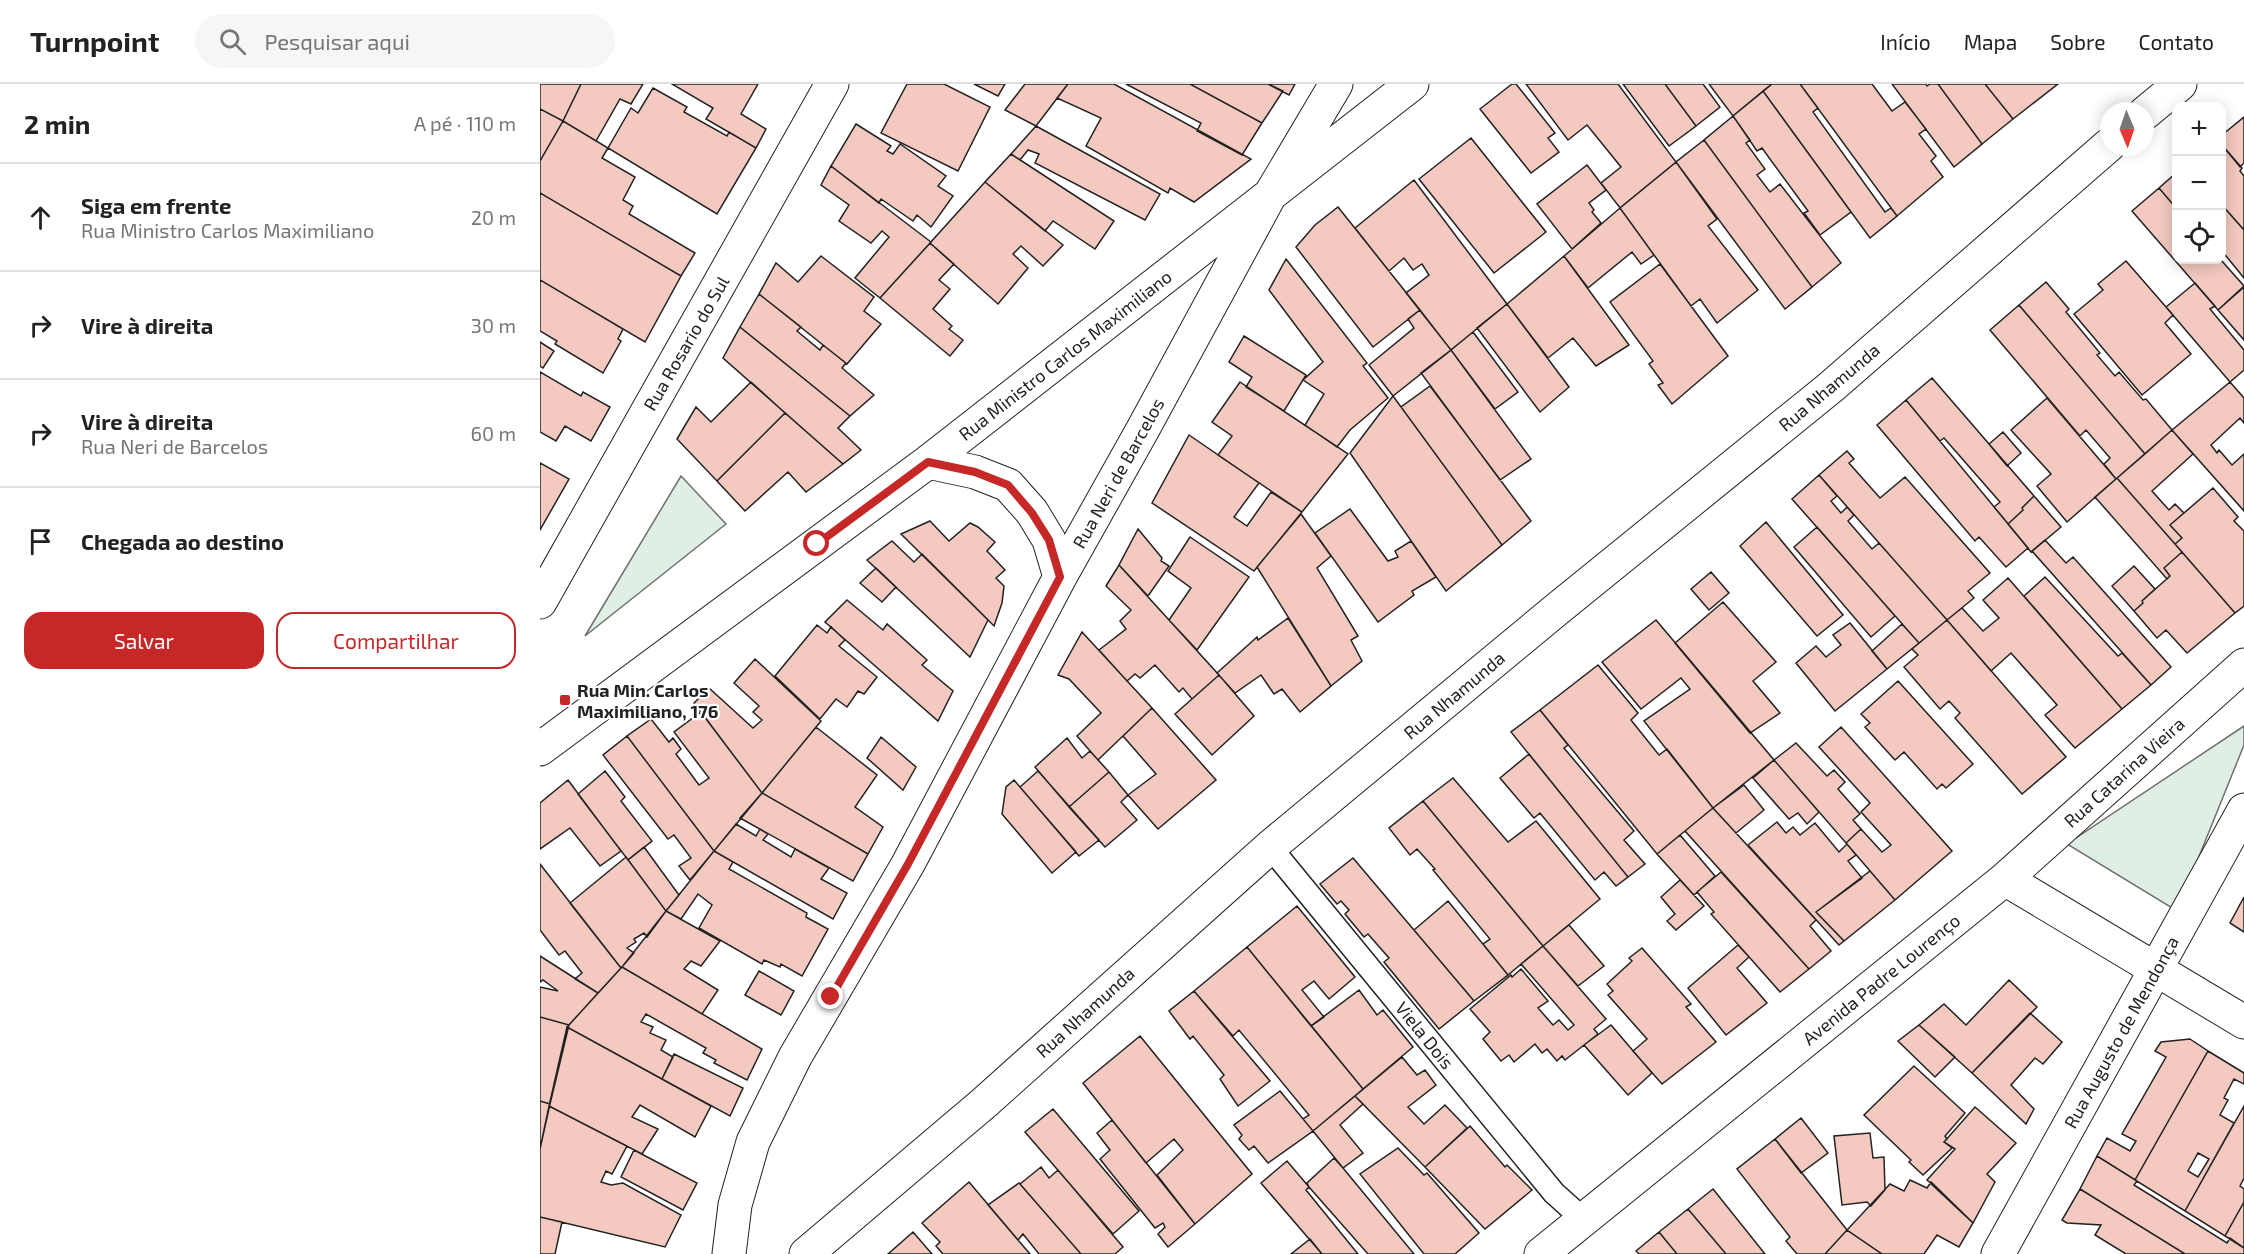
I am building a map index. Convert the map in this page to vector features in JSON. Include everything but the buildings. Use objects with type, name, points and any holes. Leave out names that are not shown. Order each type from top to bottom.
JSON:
[{"type":"street","name":"Rua Rosario do Sul","points":[[540,602],[832,84]]},
{"type":"street","name":"Rua Neri de Barcelos","points":[[729,1254],[735,1205],[753,1142],[795,1057],[908,864],[1060,577],[1149,419],[1269,197],[1336,84]]},
{"type":"street","name":"Rua Ministro Carlos Maximiliano","points":[[540,749],[928,462],[1412,84]]},
{"type":"street","name":"Rua Nhamunda","points":[[806,1254],[984,1102],[1270,847],[1556,610],[1832,387],[2100,153]]},
{"type":"street","points":[[928,462],[975,472],[1008,485],[1032,513],[1049,540],[1060,577]]},
{"type":"street","name":"Rua Catarina Vieira","points":[[2005,879],[2244,665]]},
{"type":"street","name":"Rua Augusto de Mendonça","points":[[1998,1254],[2244,810]]},
{"type":"street","points":[[2005,879],[2244,1022]]},
{"type":"street","name":"Avenida Padre Lourenço","points":[[1541,1254],[2005,879]]},
{"type":"lane","name":"Viela Dois","points":[[1270,847],[1554,1193],[1583,1219]]},
{"type":"green space","points":[[681,476],[726,524],[585,636]]},
{"type":"green space","points":[[2244,726],[2244,745],[2177,911],[2067,844]]},
{"type":"place","name":"Rua Min. Carlos Maximiliano, 176","points":[[565,700]]},
{"type":"route","points":[[817,544],[928,462],[975,472],[1008,485],[1032,513],[1049,540],[1060,577],[908,864],[831,997]]}]
